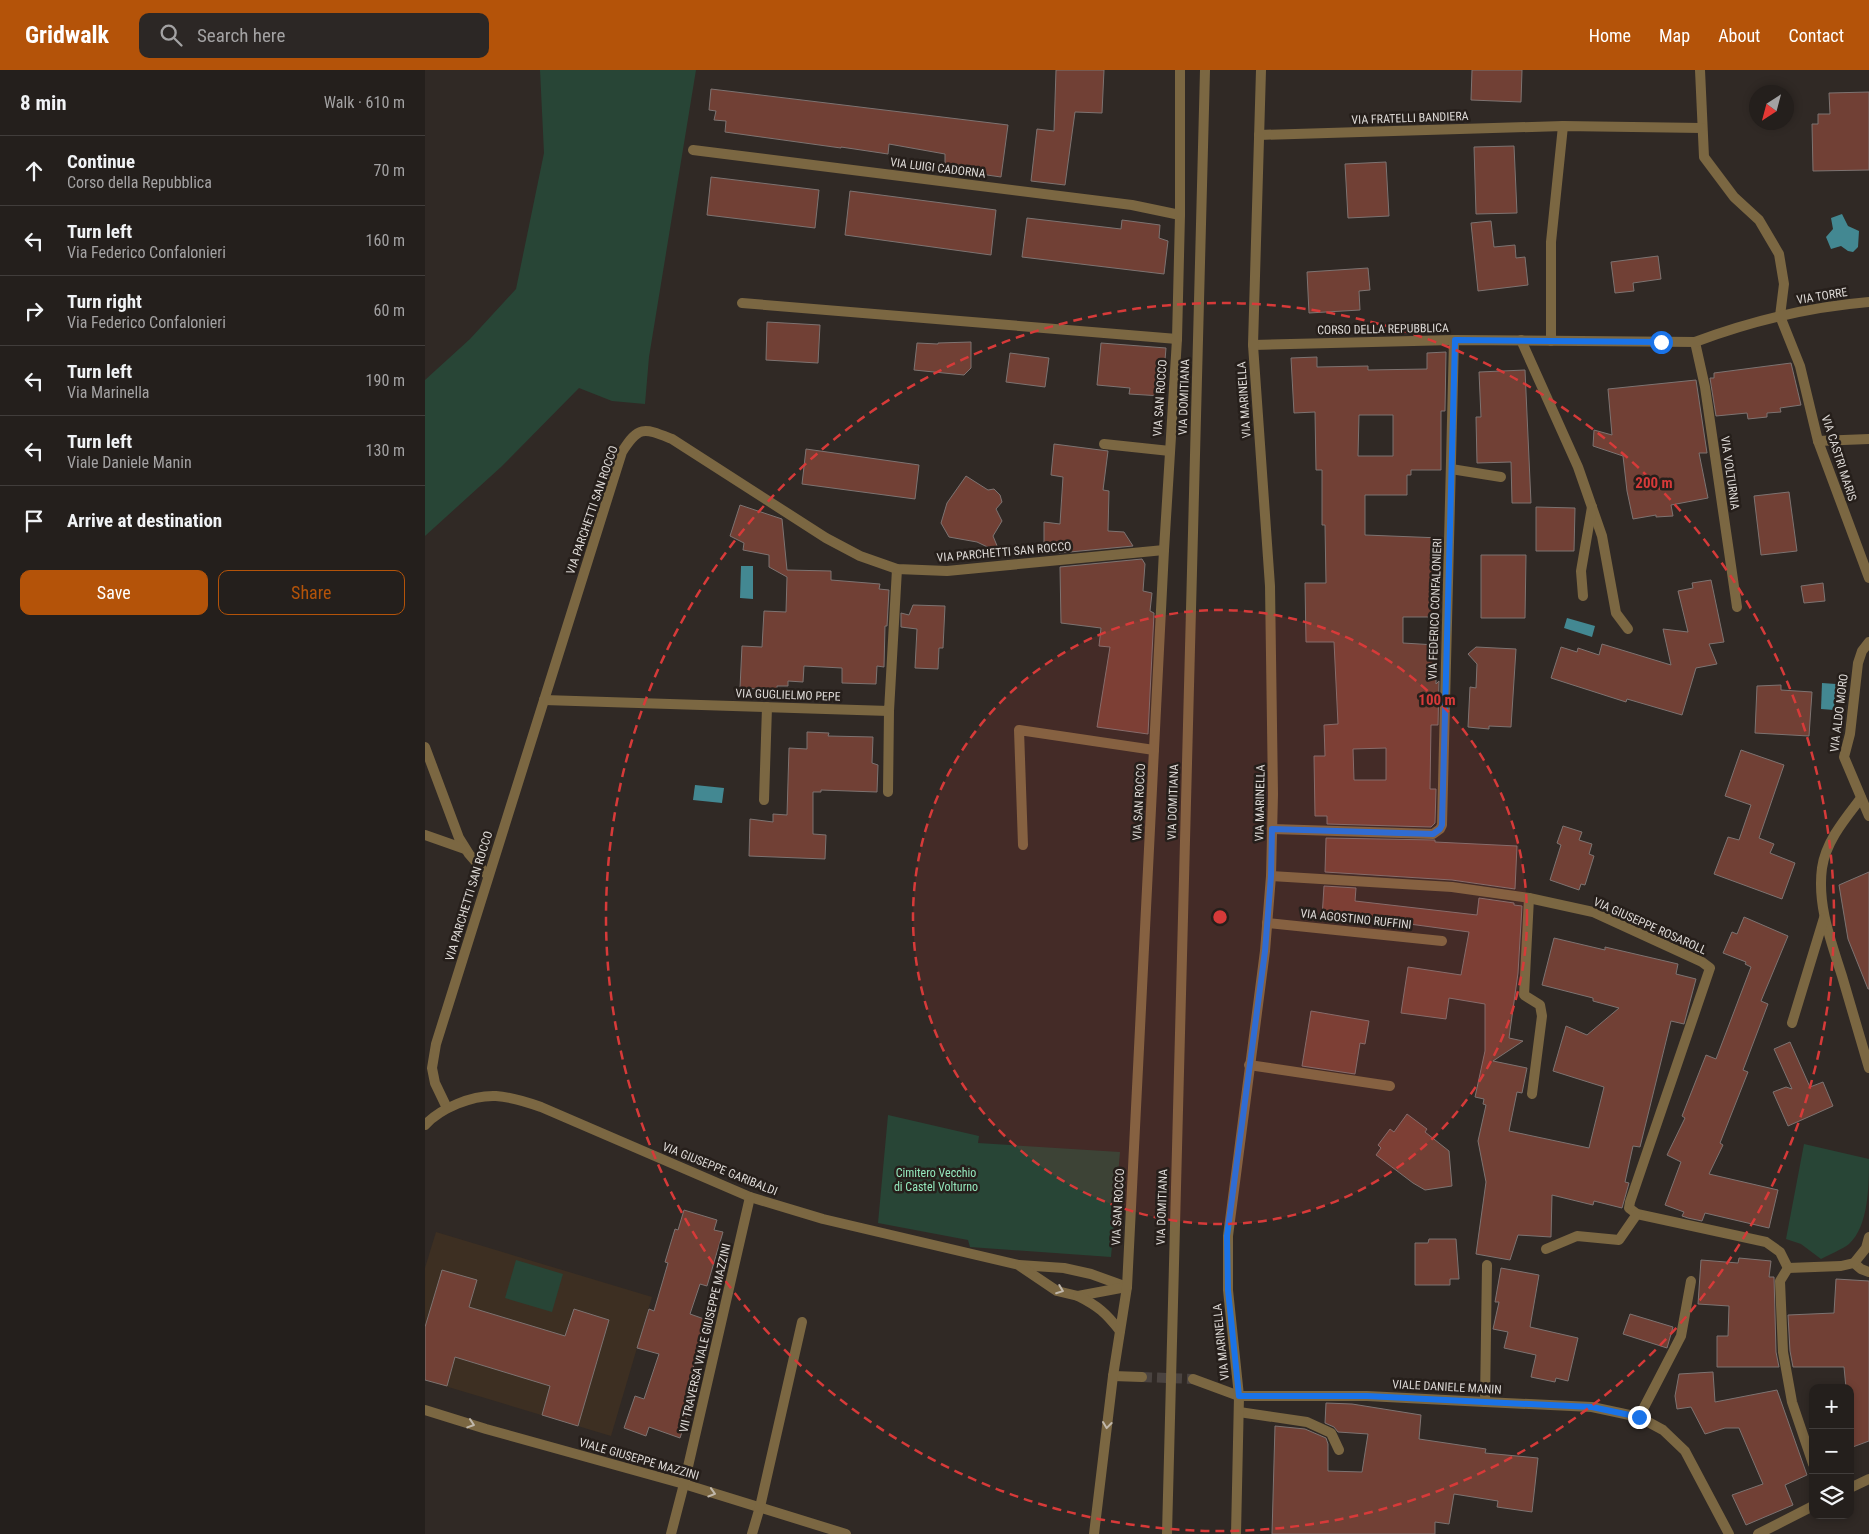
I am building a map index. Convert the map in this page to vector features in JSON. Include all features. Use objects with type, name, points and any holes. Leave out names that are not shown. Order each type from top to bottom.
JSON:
[{"type":"street","name":"VIA SAN ROCCO","points":[[1094,1534],[1113,1376],[1127,1287],[1164,550],[1177,339],[1180,215],[1180,70]]},
{"type":"street","name":"VIA DOMITIANA","points":[[1167,1534],[1205,70]]},
{"type":"street","name":"VIA MARINELLA","points":[[1236,1534],[1239,1396],[1228,1290],[1227,1236],[1267,923],[1271,876],[1273,794],[1270,586],[1253,345],[1261,70]]},
{"type":"street","points":[[1700,70],[1703,157],[1734,197],[1759,220],[1779,254],[1784,284],[1780,316]]},
{"type":"street","name":"VIA FRATELLI BANDIERA","points":[[1259,135],[1563,126],[1702,128]]},
{"type":"street","points":[[1551,341],[1551,242],[1563,126]]},
{"type":"street","name":"VIA LUIGI CADORNA","points":[[693,150],[1132,205],[1180,215]]},
{"type":"street","name":"VIA TORRE","points":[[1780,316],[1817,308],[1869,302]]},
{"type":"street","points":[[742,303],[1177,339]]},
{"type":"street","name":"CORSO DELLA REPUBBLICA","points":[[1253,345],[1455,340],[1695,342],[1780,316]]},
{"type":"street","name":"VIA CASTRI MARIS","points":[[1780,316],[1800,366],[1817,441],[1869,578]]},
{"type":"street","name":"VIA FEDERICO CONFALONIERI","points":[[1272,829],[1433,834],[1442,825],[1455,340]]},
{"type":"street","points":[[1521,340],[1578,467],[1602,536],[1616,612],[1628,629]]},
{"type":"street","name":"VIA VOLTURNIA","points":[[1695,342],[1705,387],[1737,607]]},
{"type":"street","name":"VIA PARCHETTI SAN ROCCO","points":[[447,1108],[435,1083],[432,1068],[435,1044],[622,452],[631,438],[642,430],[652,431],[672,439],[827,538],[860,556],[897,569],[947,571],[1164,550]]},
{"type":"street","points":[[1817,441],[1869,439]]},
{"type":"street","points":[[1104,444],[1170,450]]},
{"type":"street","points":[[1451,469],[1501,478]]},
{"type":"street","points":[[1583,596],[1581,571],[1592,506]]},
{"type":"street","points":[[888,792],[889,711],[897,569]]},
{"type":"street","name":"VIA ALDO MORO","points":[[1869,642],[1862,651],[1857,663],[1850,734],[1844,757],[1869,816]]},
{"type":"street","name":"VIA GUGLIELMO PEPE","points":[[544,700],[889,711]]},
{"type":"street","points":[[764,800],[767,707]]},
{"type":"street","points":[[1023,845],[1019,730],[1154,750]]},
{"type":"street","points":[[425,747],[459,838],[465,849],[488,876]]},
{"type":"street","points":[[1861,798],[1835,834],[1825,858],[1821,901],[1869,1068]]},
{"type":"street","points":[[425,835],[465,849]]},
{"type":"street","name":"VIA GIUSEPPE ROSAROLL","points":[[1271,876],[1452,887],[1529,898],[1593,912],[1677,949],[1710,968],[1630,1202],[1629,1208],[1637,1214]]},
{"type":"street","points":[[1529,898],[1524,995],[1539,1005],[1542,1016],[1532,1094]]},
{"type":"street","points":[[1792,1023],[1825,917]]},
{"type":"street","name":"VIA AGOSTINO RUFFINI","points":[[1267,923],[1442,941]]},
{"type":"street","points":[[1249,1065],[1390,1086]]},
{"type":"street","name":"VIA GIUSEPPE GARIBALDI","points":[[425,1125],[447,1108],[474,1099],[494,1096],[516,1099],[541,1107],[750,1197],[823,1219],[1019,1265],[1064,1268],[1091,1274],[1127,1287]]},
{"type":"street","name":"VII TRAVERSA VIALE GIUSEPPE MAZZINI","points":[[671,1534],[750,1197]]},
{"type":"street","points":[[1546,1249],[1577,1236],[1619,1240],[1637,1214],[1766,1242],[1780,1252],[1788,1268]]},
{"type":"street","points":[[1788,1268],[1841,1266],[1854,1263],[1866,1248],[1869,1237]]},
{"type":"street","points":[[1854,1263],[1861,1269],[1869,1272]]},
{"type":"street","name":"VIA GIUSEPPE GARIBALDI","points":[[1019,1265],[1057,1291],[1078,1296],[1097,1306],[1120,1331]]},
{"type":"street","points":[[1485,1402],[1487,1265]]},
{"type":"street","points":[[1788,1268],[1780,1281],[1783,1352],[1792,1402],[1809,1452]]},
{"type":"street","points":[[1639,1417],[1681,1336],[1691,1281]]},
{"type":"street","name":"VIA GIUSEPPE GARIBALDI","points":[[1078,1296],[1127,1287]]},
{"type":"street","points":[[752,1534],[760,1507],[802,1322]]},
{"type":"street","points":[[1113,1376],[1142,1377]]},
{"type":"street","name":"VIALE DANIELE MANIN","points":[[1193,1379],[1239,1396],[1367,1396],[1592,1407],[1639,1417],[1663,1430],[1685,1451],[1729,1534]]},
{"type":"street","name":"VIALE GIUSEPPE MAZZINI","points":[[425,1410],[760,1507],[824,1531],[846,1534]]},
{"type":"street","points":[[1239,1412],[1307,1422],[1331,1433],[1339,1450]]},
{"type":"street","points":[[1854,1486],[1869,1479]]},
{"type":"street","points":[[1758,1534],[1809,1508]]},
{"type":"shaded area","points":[[436,1232],[652,1297],[611,1436],[425,1380],[425,1268]]},
{"type":"green space","points":[[540,70],[696,70],[649,357],[645,404],[612,401],[579,388],[501,467],[425,536],[425,380],[470,339],[516,289],[544,153]]},
{"type":"green space","name":"Cimitero Vecchio di Castel Volturno","points":[[888,1115],[979,1136],[978,1143],[1120,1152],[1111,1257],[970,1247],[968,1240],[878,1223]]},
{"type":"green space","points":[[1804,1144],[1869,1159],[1867,1204],[1861,1227],[1849,1244],[1821,1259],[1801,1244],[1786,1239]]},
{"type":"green space","points":[[516,1260],[563,1274],[552,1312],[505,1298]]},
{"type":"water","points":[[1842,214],[1848,226],[1859,231],[1858,247],[1853,252],[1841,246],[1831,249],[1826,237],[1833,229],[1831,218]]},
{"type":"water","points":[[741,566],[753,566],[753,599],[740,598]]},
{"type":"water","points":[[1567,618],[1595,626],[1592,637],[1564,628]]},
{"type":"water","points":[[1822,683],[1836,684],[1834,710],[1821,709]]},
{"type":"water","points":[[695,785],[724,788],[722,803],[693,800]]},
{"type":"building","points":[[1056,70],[1104,70],[1102,113],[1075,112],[1065,185],[1031,181],[1037,129],[1054,131]]},
{"type":"building","points":[[1472,70],[1522,70],[1521,102],[1471,100]]},
{"type":"building","points":[[711,89],[1008,125],[1001,177],[945,169],[945,154],[889,144],[888,154],[725,132],[726,121],[714,120],[716,111],[709,110]]},
{"type":"building","points":[[1869,92],[1869,170],[1813,171],[1812,124],[1818,124],[1818,114],[1830,114],[1829,93]]},
{"type":"building","points":[[1514,146],[1517,213],[1476,214],[1474,147]]},
{"type":"building","points":[[1386,162],[1389,216],[1348,218],[1345,164]]},
{"type":"building","points":[[711,177],[819,190],[815,228],[707,215]]},
{"type":"building","points":[[850,191],[996,210],[991,255],[845,235]]},
{"type":"building","points":[[1027,218],[1121,229],[1122,220],[1160,225],[1159,238],[1168,241],[1164,274],[1022,257]]},
{"type":"building","points":[[1491,221],[1494,247],[1515,245],[1516,258],[1525,257],[1528,285],[1478,291],[1471,223]]},
{"type":"building","points":[[1658,256],[1661,279],[1633,283],[1634,291],[1615,293],[1611,262]]},
{"type":"building","points":[[1368,268],[1370,290],[1359,291],[1360,310],[1309,313],[1307,272]]},
{"type":"building","points":[[767,322],[820,325],[818,363],[766,360]]},
{"type":"building","points":[[971,342],[971,368],[964,375],[914,370],[917,343]]},
{"type":"building","points":[[1101,343],[1166,348],[1162,396],[1129,394],[1130,388],[1097,385]]},
{"type":"building","points":[[1446,352],[1445,411],[1441,411],[1441,470],[1411,470],[1411,475],[1407,475],[1407,495],[1365,495],[1365,535],[1441,538],[1439,577],[1436,577],[1436,617],[1403,617],[1403,643],[1436,645],[1436,684],[1439,681],[1438,725],[1431,725],[1430,789],[1436,789],[1435,823],[1431,827],[1327,824],[1327,816],[1315,816],[1314,756],[1325,756],[1324,725],[1338,724],[1334,642],[1306,642],[1305,583],[1326,583],[1325,525],[1322,525],[1322,470],[1316,470],[1315,412],[1294,413],[1291,358],[1317,357],[1317,367],[1368,366],[1368,370],[1427,369],[1427,353]],"holes":[[[1359,415],[1393,415],[1393,456],[1358,456]],[[1386,748],[1386,780],[1354,780],[1353,749]]]},
{"type":"building","points":[[1010,353],[1049,358],[1045,387],[1006,382]]},
{"type":"building","points":[[1791,363],[1801,405],[1780,408],[1781,412],[1767,413],[1767,417],[1748,419],[1747,413],[1716,416],[1710,378],[1714,378],[1714,373]]},
{"type":"building","points":[[1525,370],[1531,503],[1512,503],[1511,462],[1477,463],[1476,417],[1481,417],[1479,372]]},
{"type":"building","points":[[1696,380],[1707,453],[1699,453],[1708,498],[1671,505],[1673,516],[1656,517],[1656,515],[1633,519],[1627,491],[1623,456],[1593,446],[1594,430],[1612,435],[1608,389]]},
{"type":"building","points":[[1054,444],[1108,451],[1103,490],[1109,491],[1108,531],[1124,532],[1133,546],[1059,553],[1059,547],[1044,549],[1044,522],[1060,524],[1063,477],[1051,475]]},
{"type":"building","points":[[806,449],[919,465],[915,499],[802,484]]},
{"type":"building","points":[[966,476],[988,490],[994,489],[1000,495],[1002,502],[996,509],[1002,521],[993,536],[1000,553],[977,542],[949,537],[941,523],[947,503]]},
{"type":"building","points":[[1789,492],[1797,551],[1761,555],[1754,496]]},
{"type":"building","points":[[740,505],[782,519],[787,570],[831,571],[831,580],[880,584],[879,589],[889,590],[887,626],[885,626],[884,667],[877,666],[876,684],[842,683],[842,668],[804,666],[803,682],[788,681],[788,686],[777,686],[777,690],[740,688],[742,646],[762,647],[764,611],[786,612],[787,577],[769,567],[769,555],[743,550],[744,543],[730,536]]},
{"type":"building","points":[[1536,507],[1575,508],[1574,551],[1536,551]]},
{"type":"building","points":[[1481,555],[1526,555],[1525,618],[1481,618]]},
{"type":"building","points":[[1142,559],[1145,564],[1143,591],[1152,593],[1150,611],[1154,613],[1148,734],[1097,727],[1110,647],[1099,646],[1101,628],[1061,623],[1060,567]]},
{"type":"building","points":[[1711,580],[1724,642],[1709,644],[1717,664],[1696,668],[1682,715],[1627,699],[1626,702],[1551,678],[1561,647],[1577,652],[1578,648],[1599,655],[1602,644],[1671,665],[1663,629],[1688,632],[1678,591],[1693,588],[1692,583]]},
{"type":"building","points":[[1823,583],[1825,601],[1804,603],[1801,586]]},
{"type":"building","points":[[913,605],[945,606],[943,648],[939,648],[938,669],[915,668],[917,629],[901,627],[901,613],[909,615]]},
{"type":"building","points":[[1476,647],[1516,649],[1511,727],[1489,726],[1489,729],[1468,727],[1470,687],[1476,688],[1477,664],[1468,654]]},
{"type":"building","points":[[1781,685],[1781,690],[1812,692],[1809,736],[1755,733],[1757,686]]},
{"type":"building","points":[[807,732],[829,733],[828,736],[873,737],[872,763],[878,765],[877,792],[821,790],[821,792],[813,792],[813,834],[826,835],[825,859],[749,856],[750,819],[773,822],[773,814],[787,815],[789,748],[807,749]]},
{"type":"building","points":[[1741,750],[1784,765],[1759,838],[1774,844],[1770,853],[1795,863],[1782,899],[1714,874],[1728,837],[1739,840],[1751,805],[1725,796]]},
{"type":"building","points":[[1563,826],[1582,832],[1579,840],[1592,844],[1589,854],[1594,856],[1585,885],[1581,884],[1579,890],[1550,880],[1561,845],[1557,843]]},
{"type":"building","points":[[1326,838],[1435,840],[1435,842],[1517,846],[1515,889],[1452,880],[1325,872]]},
{"type":"building","points":[[1869,872],[1868,989],[1848,939],[1839,885]]},
{"type":"building","points":[[1324,886],[1356,888],[1355,901],[1477,915],[1479,898],[1522,906],[1518,973],[1509,1038],[1523,1041],[1493,1061],[1527,1068],[1522,1093],[1517,1092],[1509,1131],[1589,1148],[1604,1087],[1553,1071],[1566,1026],[1587,1035],[1619,1008],[1593,1001],[1593,998],[1542,985],[1554,938],[1605,950],[1605,947],[1678,964],[1676,974],[1696,979],[1684,1024],[1671,1021],[1640,1147],[1633,1146],[1625,1182],[1629,1183],[1622,1208],[1594,1201],[1593,1205],[1552,1195],[1551,1237],[1518,1235],[1510,1260],[1476,1254],[1486,1182],[1478,1141],[1486,1105],[1483,1104],[1484,1099],[1475,1097],[1485,1051],[1485,1004],[1449,998],[1446,1019],[1401,1013],[1408,967],[1461,975],[1469,932],[1372,919],[1372,922],[1322,918]]},
{"type":"building","points":[[1744,917],[1788,936],[1761,1001],[1768,1004],[1743,1070],[1748,1072],[1720,1143],[1723,1145],[1709,1174],[1778,1190],[1769,1228],[1705,1213],[1702,1221],[1688,1218],[1682,1216],[1684,1212],[1665,1205],[1681,1162],[1667,1155],[1685,1118],[1682,1116],[1706,1055],[1716,1059],[1751,967],[1745,964],[1746,962],[1723,953],[1732,932],[1737,934]]},
{"type":"building","points":[[1311,1011],[1369,1021],[1365,1044],[1360,1043],[1355,1074],[1302,1066]]},
{"type":"building","points":[[1790,1042],[1810,1087],[1823,1082],[1833,1106],[1788,1126],[1773,1092],[1786,1087],[1792,1089],[1774,1049]]},
{"type":"building","points":[[1407,1114],[1427,1129],[1425,1132],[1449,1151],[1452,1186],[1425,1190],[1376,1155],[1381,1148],[1378,1145],[1390,1129],[1394,1132]]},
{"type":"building","points":[[684,1210],[717,1220],[714,1230],[723,1232],[707,1286],[700,1284],[690,1314],[707,1320],[686,1392],[694,1395],[680,1438],[649,1427],[646,1436],[624,1428],[635,1396],[644,1399],[659,1354],[637,1348],[649,1309],[654,1311],[668,1263],[665,1262],[675,1229],[678,1230]]},
{"type":"building","points":[[1429,1239],[1456,1239],[1459,1279],[1450,1279],[1450,1285],[1415,1285],[1415,1243],[1428,1243]]},
{"type":"building","points":[[1739,1258],[1771,1261],[1769,1277],[1774,1277],[1776,1352],[1779,1367],[1717,1367],[1717,1336],[1728,1336],[1729,1306],[1698,1304],[1701,1260],[1738,1263]]},
{"type":"building","points":[[1501,1268],[1539,1275],[1530,1327],[1578,1338],[1568,1381],[1556,1378],[1555,1382],[1531,1377],[1536,1355],[1504,1348],[1508,1332],[1493,1329],[1499,1302],[1495,1302]]},
{"type":"building","points":[[442,1270],[477,1280],[469,1307],[565,1336],[574,1309],[609,1320],[578,1426],[542,1415],[550,1386],[455,1357],[447,1386],[425,1380],[425,1327]]},
{"type":"building","points":[[1836,1279],[1869,1281],[1869,1441],[1854,1447],[1854,1384],[1846,1384],[1844,1367],[1793,1367],[1790,1351],[1788,1315],[1834,1313]]},
{"type":"building","points":[[1630,1314],[1673,1327],[1667,1348],[1623,1334]]},
{"type":"building","points":[[1713,1372],[1715,1402],[1777,1390],[1807,1475],[1785,1485],[1793,1505],[1746,1525],[1732,1495],[1763,1484],[1739,1428],[1725,1428],[1705,1434],[1691,1407],[1677,1409],[1675,1396],[1679,1374]]},
{"type":"building","points":[[1326,1403],[1352,1404],[1421,1415],[1419,1439],[1486,1449],[1485,1453],[1538,1458],[1532,1512],[1497,1507],[1498,1501],[1454,1494],[1449,1524],[1435,1522],[1435,1534],[1272,1534],[1275,1426],[1305,1429],[1326,1438],[1328,1444],[1328,1471],[1362,1472],[1368,1434],[1338,1432],[1334,1427],[1325,1423]]},
{"type":"tunnel","points":[[1142,1377],[1193,1379]]},
{"type":"route","points":[[1639,1417],[1592,1407],[1367,1396],[1239,1396],[1228,1290],[1227,1236],[1265,951],[1271,876],[1272,829],[1433,834],[1442,825],[1455,340],[1661,342]]}]
